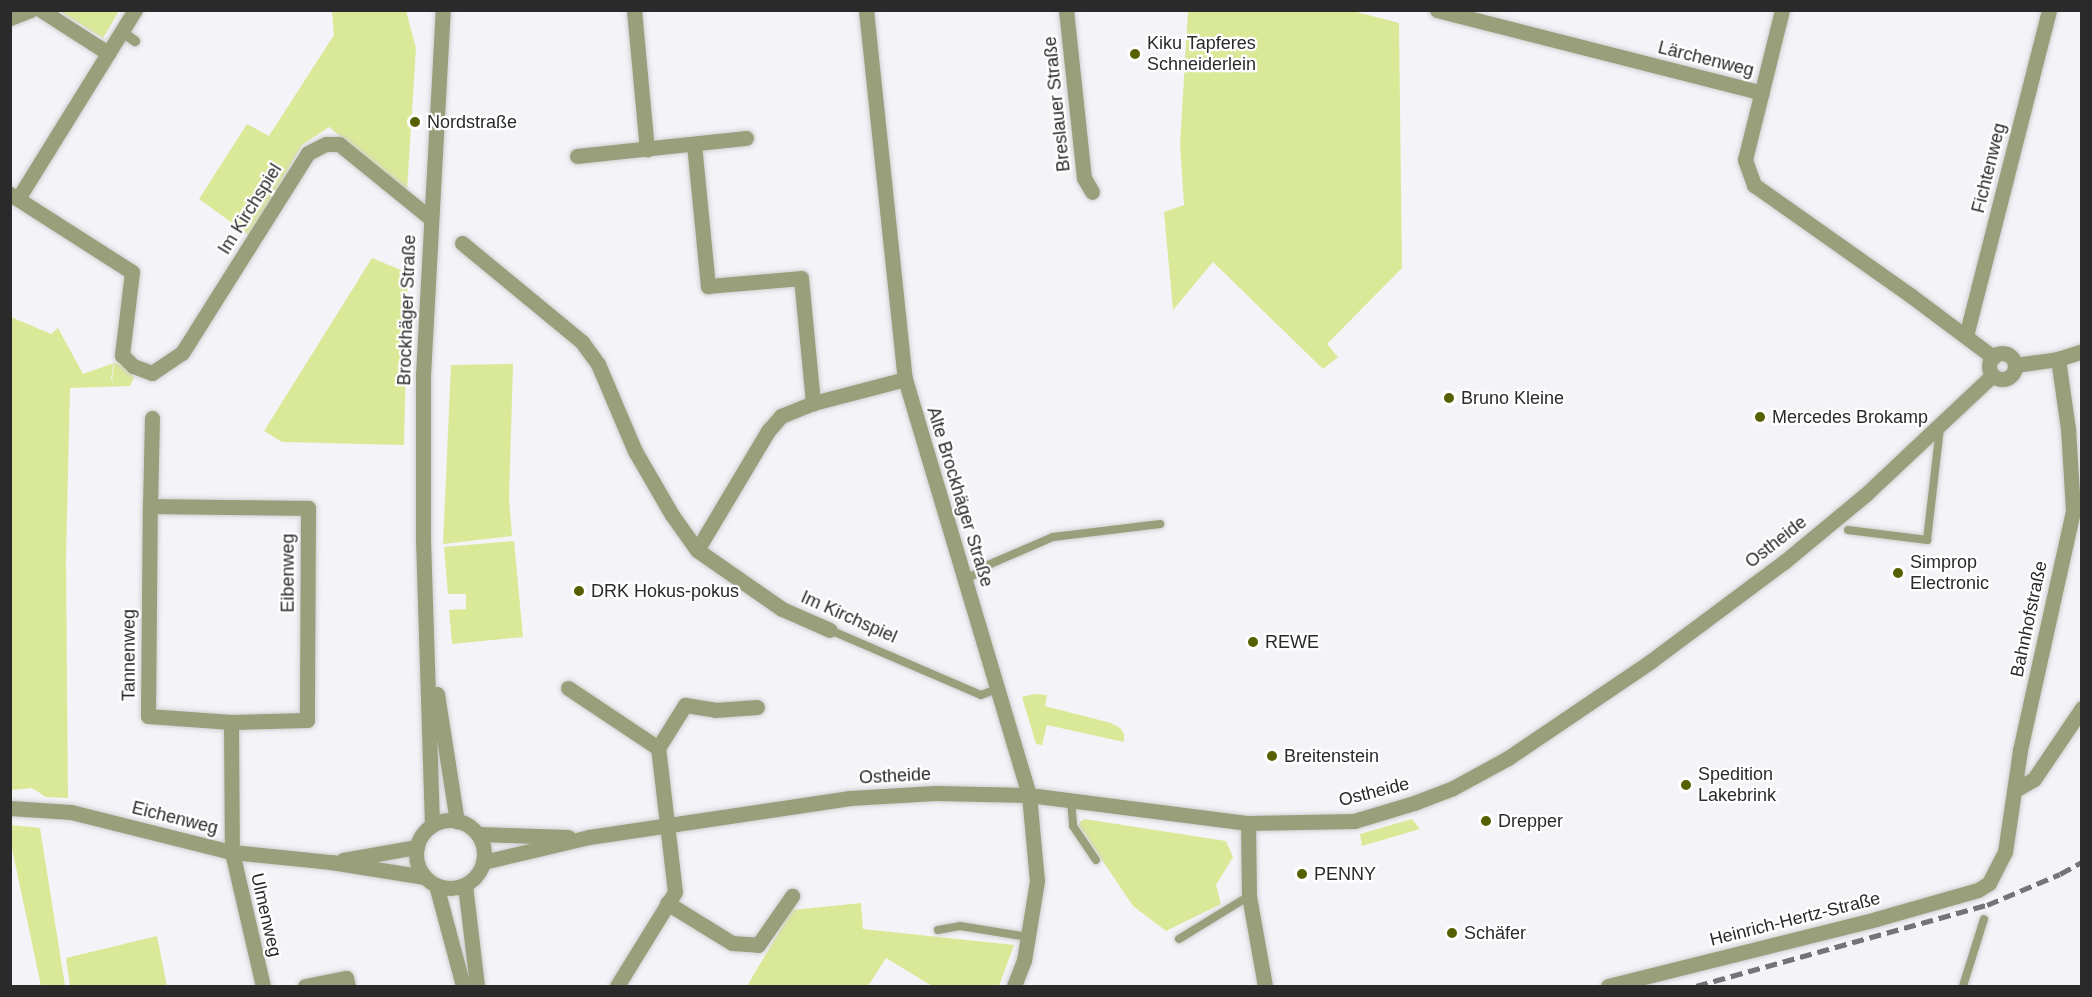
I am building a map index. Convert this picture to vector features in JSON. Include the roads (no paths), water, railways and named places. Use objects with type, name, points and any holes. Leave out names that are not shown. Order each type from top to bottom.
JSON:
[{"type":"street","points":[[10,18],[31,10]]},
{"type":"street","points":[[41,10],[108,53]]},
{"type":"street","points":[[14,196],[135,10]]},
{"type":"street","name":"Brockhäger Straße","points":[[432,825],[423,538],[423,375],[443,10]]},
{"type":"street","points":[[634,10],[646,149]]},
{"type":"street","name":"Alte Brockhäger Straße","points":[[866,10],[905,379],[1029,795],[1037,881],[1029,937],[1024,960],[1014,987]]},
{"type":"street","name":"Breslauer Straße","points":[[1066,10],[1084,178],[1092,192]]},
{"type":"street","name":"Lärchenweg","points":[[1437,10],[1762,93],[1746,160],[1754,185],[1993,357]]},
{"type":"street","points":[[1762,93],[1782,10]]},
{"type":"street","name":"Fichtenweg","points":[[1966,336],[2049,10]]},
{"type":"street","points":[[122,32],[135,41]]},
{"type":"street","points":[[577,156],[746,138]]},
{"type":"street","name":"Im Kirchspiel","points":[[14,196],[132,272],[122,355],[133,366],[152,373],[182,353],[308,153],[327,144],[339,144],[430,219]]},
{"type":"street","points":[[694,144],[708,286],[801,278],[813,403]]},
{"type":"street","name":"Im Kirchspiel","points":[[462,243],[582,342],[598,364],[641,460],[672,515],[697,550],[782,609],[830,630]]},
{"type":"street","points":[[2015,365],[2058,359],[2082,351]]},
{"type":"street","points":[[2003,353],[2009,355],[2015,365],[2010,377],[2004,379],[1993,375],[1989,366],[1993,357],[2003,353]]},
{"type":"street","name":"Bahnhofstraße","points":[[1989,883],[2005,852],[2020,750],[2073,510],[2068,429],[2058,359]]},
{"type":"street","name":"Ostheide","points":[[483,862],[589,837],[850,798],[935,793],[1029,795],[1248,823],[1354,821],[1420,801],[1491,768],[1651,661],[1784,562],[1865,495],[1993,375]]},
{"type":"street","points":[[697,550],[768,430],[781,416],[813,403],[905,379]]},
{"type":"street","name":"Tannenweg","points":[[152,418],[148,716],[231,722]]},
{"type":"street","name":"Eibenweg","points":[[150,506],[308,508],[307,720],[231,722]]},
{"type":"street","name":"Brockhäger Straße","points":[[427,611],[457,821]]},
{"type":"street","points":[[568,688],[658,748]]},
{"type":"street","points":[[617,987],[675,892],[658,748],[685,705],[715,710],[757,707]]},
{"type":"street","points":[[2015,790],[2034,779],[2082,708]]},
{"type":"street","points":[[231,722],[232,852]]},
{"type":"street","name":"Eichenweg","points":[[10,808],[71,812],[232,852],[331,862],[430,881]]},
{"type":"street","points":[[430,881],[448,888],[465,885],[475,878],[483,862],[483,846],[478,834],[469,826],[457,821],[445,821],[432,825],[422,836],[417,848],[417,862],[430,881],[463,987]]},
{"type":"street","points":[[1248,823],[1249,896],[1265,987]]},
{"type":"street","name":"Ostheide","points":[[478,834],[589,837]]},
{"type":"street","name":"Eichenweg","points":[[331,862],[417,848]]},
{"type":"street","name":"Ulmenweg","points":[[232,852],[263,987]]},
{"type":"street","name":"Heinrich-Hertz-Straße","points":[[1608,987],[1876,919],[1978,890],[1989,883]]},
{"type":"street","points":[[465,885],[477,987]]},
{"type":"street","points":[[668,903],[732,943],[758,945],[792,896]]},
{"type":"street","points":[[305,987],[346,978],[348,987]]},
{"type":"lane","points":[[1848,530],[1927,540],[1940,424]]},
{"type":"lane","points":[[965,581],[988,565],[1053,537],[1160,524]]},
{"type":"lane","name":"Im Kirchspiel","points":[[830,630],[981,695],[997,689]]},
{"type":"lane","points":[[1071,801],[1073,826],[1096,860]]},
{"type":"lane","points":[[1179,939],[1249,896]]},
{"type":"lane","points":[[1963,987],[1984,919]]},
{"type":"lane","points":[[938,930],[960,926],[1029,937]]},
{"type":"railway","points":[[1696,986],[1987,905],[2060,874],[2082,862]]},
{"type":"place","name":"Kiku Tapferes Schneiderlein","points":[[1135,54]]},
{"type":"place","name":"Nordstraße","points":[[415,122]]},
{"type":"place","name":"Bruno Kleine","points":[[1449,398]]},
{"type":"place","name":"Mercedes Brokamp","points":[[1760,417]]},
{"type":"place","name":"Simprop Electronic","points":[[1898,573]]},
{"type":"place","name":"DRK Hokus-pokus","points":[[579,591]]},
{"type":"place","name":"REWE","points":[[1253,642]]},
{"type":"place","name":"Breitenstein","points":[[1272,756]]},
{"type":"place","name":"Spedition Lakebrink","points":[[1686,785]]},
{"type":"place","name":"Drepper","points":[[1486,821]]},
{"type":"place","name":"PENNY","points":[[1302,874]]},
{"type":"place","name":"Schäfer","points":[[1452,933]]}]
